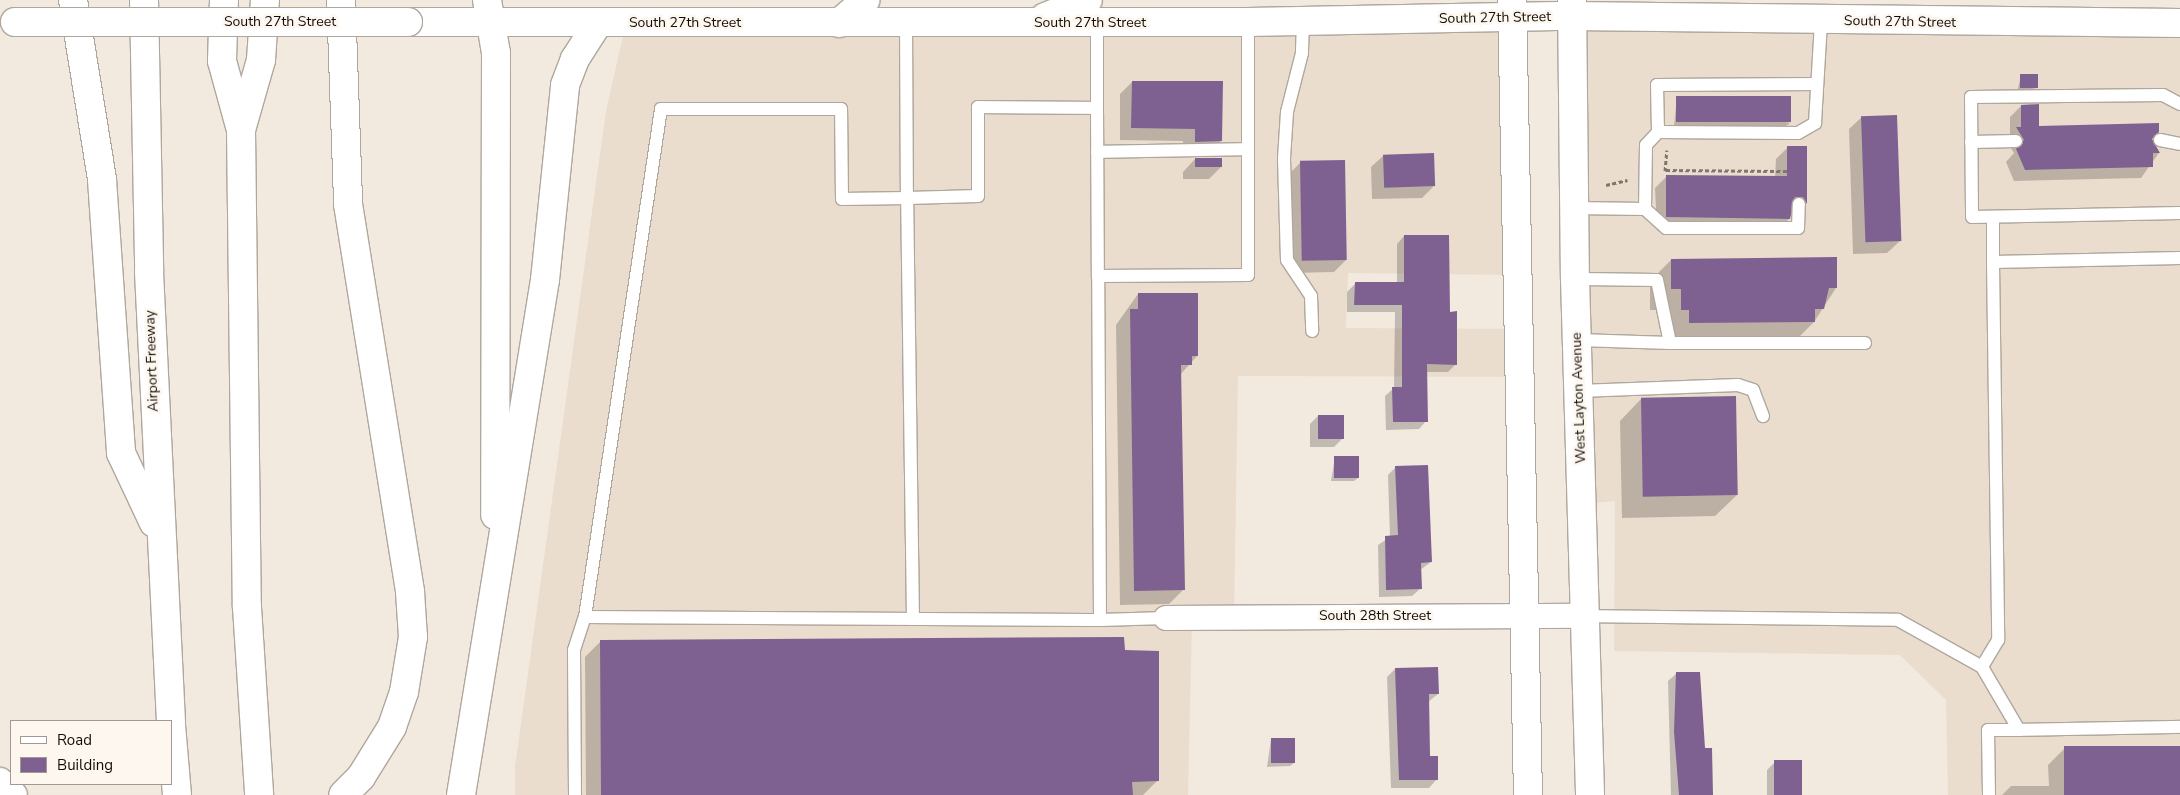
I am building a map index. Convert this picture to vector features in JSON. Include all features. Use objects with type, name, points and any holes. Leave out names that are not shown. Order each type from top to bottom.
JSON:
[{"type":"main road","points":[[73,0],[102,180],[121,453],[159,534]]},
{"type":"main road","name":"Airport Freeway","points":[[144,0],[159,534],[171,720]]},
{"type":"main road","points":[[224,0],[222,61],[241,130],[247,607],[259,795]]},
{"type":"main road","points":[[241,130],[261,60],[265,0]]},
{"type":"main road","points":[[341,0],[349,213],[410,592],[414,637],[404,692],[392,727],[360,777],[343,795]]},
{"type":"main road","points":[[839,23],[865,0]]},
{"type":"main road","points":[[1528,795],[1526,614],[1512,9],[1544,0]]},
{"type":"main road","name":"South 27th Street","points":[[7,22],[408,22],[490,10],[598,23],[839,23],[910,11],[1029,23],[1092,11],[1248,22],[1303,22],[1512,9],[1572,8],[1821,21],[2180,23]]},
{"type":"main road","name":"West Layton Avenue","points":[[1572,8],[1575,279],[1590,795]]},
{"type":"main road","points":[[490,10],[493,592]]},
{"type":"main road","points":[[460,795],[493,592],[507,533],[544,290],[565,85],[598,23]]},
{"type":"main road","points":[[172,737],[177,795]]},
{"type":"main road","points":[[0,782],[13,795]]},
{"type":"street","name":"South 28th Street","points":[[1166,618],[1526,614],[1584,616]]},
{"type":"lane","points":[[910,11],[907,198],[913,619]]},
{"type":"lane","points":[[1092,11],[1097,108],[1100,620]]},
{"type":"lane","points":[[1658,132],[1798,133],[1815,123],[1821,21]]},
{"type":"lane","points":[[1098,276],[1248,275],[1248,22]]},
{"type":"lane","points":[[1303,22],[1302,53],[1286,112],[1284,159],[1287,260],[1311,296],[1312,331]]},
{"type":"lane","points":[[1645,208],[1646,145],[1658,132],[1657,85],[1817,84]]},
{"type":"lane","points":[[2180,104],[2162,95],[1971,97],[1972,217],[2180,213]]},
{"type":"lane","points":[[575,795],[574,650],[585,617],[661,109],[841,109],[842,199],[978,196],[978,107],[1097,108]]},
{"type":"lane","points":[[1798,133],[1799,146]]},
{"type":"lane","points":[[2160,140],[2180,144]]},
{"type":"lane","points":[[1971,142],[2016,141]]},
{"type":"lane","points":[[1097,152],[1248,150]]},
{"type":"lane","points":[[1574,208],[1645,208],[1666,228],[1798,228],[1799,204]]},
{"type":"lane","points":[[1982,667],[1998,640],[1993,217]]},
{"type":"lane","points":[[1993,262],[2180,258]]},
{"type":"lane","points":[[1575,279],[1657,280],[1670,344]]},
{"type":"lane","points":[[1578,340],[1670,344],[1865,343]]},
{"type":"lane","points":[[1579,391],[1738,385],[1754,390],[1763,416]]},
{"type":"lane","points":[[1584,616],[1898,620],[1982,667],[2018,730]]},
{"type":"lane","points":[[585,617],[1100,620],[1166,618]]},
{"type":"lane","points":[[1990,795],[1988,730],[2180,727]]},
{"type":"path","points":[[1666,170],[1787,171]]},
{"type":"path","points":[[1606,185],[1636,179]]},
{"type":"shaded area","points":[[1571,16],[2180,23],[2180,795],[1948,795],[1946,700],[1900,655],[1614,651],[1615,501],[1581,504]]},
{"type":"shaded area","points":[[1512,18],[1516,275],[1348,273],[1346,328],[1519,329],[1521,377],[1238,376],[1234,617],[1192,618],[1188,795],[515,795],[515,767],[606,111],[626,23]]},
{"type":"building","points":[[2020,74],[2038,74],[2038,88],[2020,88]]},
{"type":"building","points":[[1132,81],[1223,81],[1222,141],[1195,142],[1195,129],[1131,128]]},
{"type":"building","points":[[1676,96],[1791,96],[1791,122],[1676,122]]},
{"type":"building","points":[[2039,104],[2039,126],[2159,123],[2159,132],[2152,139],[2160,153],[2153,153],[2153,167],[2025,170],[2016,149],[2024,140],[2016,127],[2021,127],[2021,105]]},
{"type":"building","points":[[1897,115],[1901,241],[1865,242],[1861,116]]},
{"type":"building","points":[[1787,146],[1807,146],[1807,204],[1803,197],[1795,197],[1790,219],[1666,217],[1666,175],[1787,176]]},
{"type":"building","points":[[1434,153],[1435,186],[1384,188],[1383,155]]},
{"type":"building","points":[[1195,158],[1222,158],[1222,167],[1195,167]]},
{"type":"building","points":[[1345,160],[1347,260],[1302,261],[1300,161]]},
{"type":"building","points":[[1404,235],[1449,235],[1450,312],[1457,311],[1457,365],[1427,364],[1428,422],[1393,422],[1392,387],[1402,387],[1402,305],[1354,305],[1355,282],[1404,282]]},
{"type":"building","points":[[1837,257],[1837,288],[1829,288],[1824,309],[1815,309],[1815,322],[1689,323],[1689,310],[1681,310],[1681,289],[1671,289],[1671,259]]},
{"type":"building","points":[[1138,293],[1198,293],[1198,356],[1192,356],[1192,365],[1181,365],[1185,590],[1134,591],[1130,309],[1138,309]]},
{"type":"building","points":[[1736,396],[1738,495],[1643,497],[1641,398]]},
{"type":"building","points":[[1318,415],[1344,415],[1344,439],[1318,439]]},
{"type":"building","points":[[1334,456],[1359,456],[1359,478],[1334,478]]},
{"type":"building","points":[[1428,465],[1432,562],[1421,563],[1422,589],[1386,590],[1385,536],[1398,535],[1395,466]]},
{"type":"building","points":[[1124,637],[1125,650],[1159,651],[1159,781],[1132,782],[1133,795],[601,795],[600,640]]},
{"type":"building","points":[[1438,667],[1439,694],[1429,694],[1430,756],[1438,756],[1438,780],[1399,780],[1395,668]]},
{"type":"building","points":[[1676,672],[1700,672],[1705,748],[1712,748],[1713,795],[1679,795],[1674,732]]},
{"type":"building","points":[[1271,738],[1295,738],[1295,763],[1271,763]]},
{"type":"building","points":[[2064,746],[2180,746],[2180,795],[2064,795]]},
{"type":"building","points":[[1774,760],[1802,760],[1802,795],[1774,795]]}]
